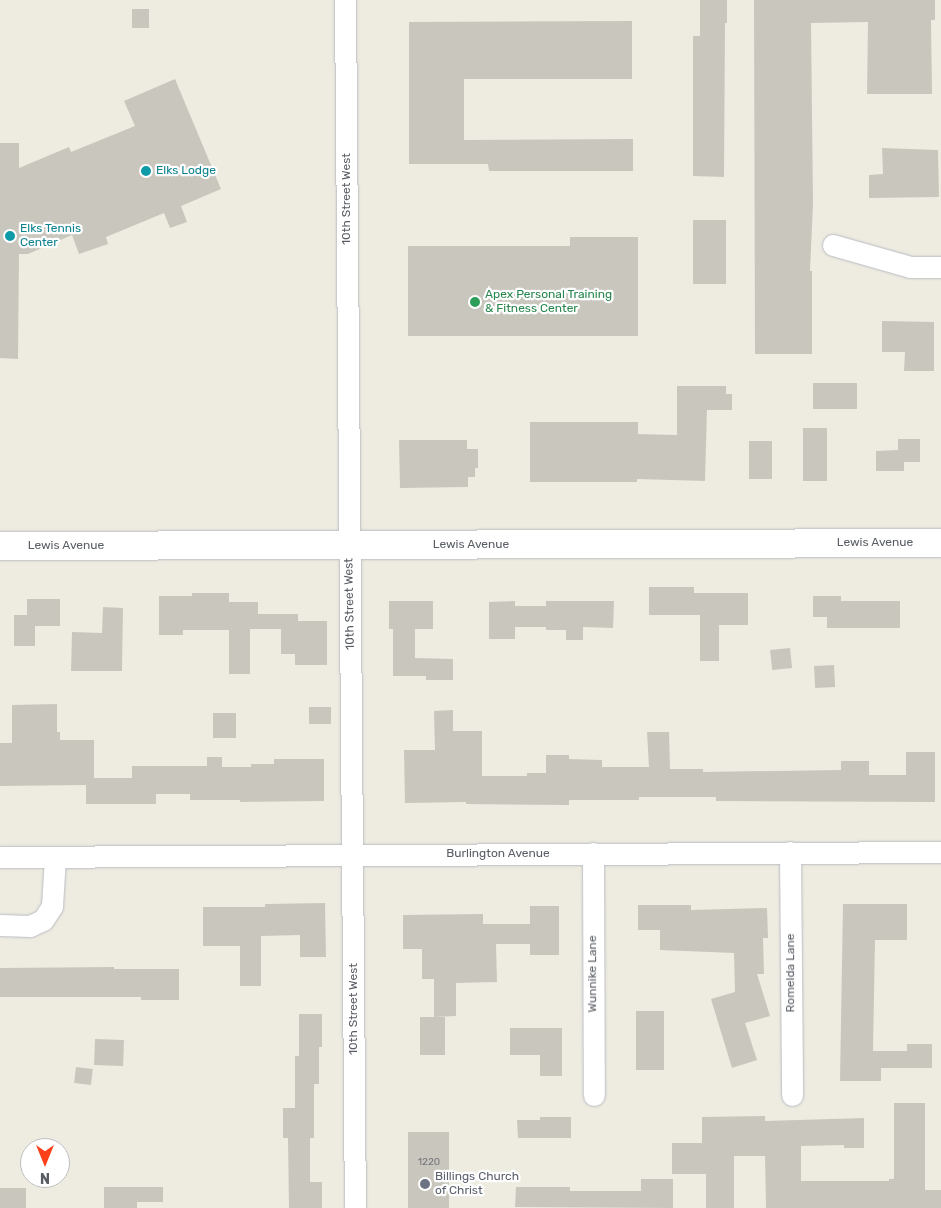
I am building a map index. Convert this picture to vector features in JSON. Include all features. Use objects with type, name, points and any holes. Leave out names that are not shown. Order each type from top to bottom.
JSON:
[{"type":"street","name":"10th Street West","points":[[345,0],[355,1208]]},
{"type":"street","points":[[833,245],[911,267],[941,267]]},
{"type":"street","name":"Lewis Avenue","points":[[0,546],[941,543]]},
{"type":"street","name":"Romelda Lane","points":[[790,852],[792,1095]]},
{"type":"street","name":"Burlington Avenue","points":[[0,857],[941,852]]},
{"type":"street","name":"Wunnike Lane","points":[[593,853],[594,1095]]},
{"type":"street","points":[[0,926],[30,926],[43,920],[52,906],[55,857]]},
{"type":"building","points":[[700,0],[727,0],[727,23],[725,23],[724,177],[693,176],[693,36],[700,36]]},
{"type":"building","points":[[754,0],[935,0],[935,20],[931,20],[932,94],[867,94],[868,22],[811,23],[813,204],[810,271],[812,271],[812,354],[755,354]]},
{"type":"building","points":[[132,9],[149,9],[149,28],[132,28]]},
{"type":"building","points":[[632,21],[632,79],[464,79],[464,140],[633,139],[633,171],[489,171],[488,164],[409,164],[409,22]]},
{"type":"building","points":[[175,79],[221,189],[181,206],[187,222],[170,228],[164,213],[106,237],[108,244],[79,254],[72,235],[28,254],[19,254],[18,359],[0,358],[0,143],[19,143],[19,168],[69,147],[71,152],[135,126],[124,101]]},
{"type":"building","points":[[882,148],[938,150],[939,197],[869,198],[869,175],[883,174]]},
{"type":"building","points":[[693,220],[726,220],[726,284],[693,284]]},
{"type":"building","points":[[570,237],[638,237],[638,336],[408,336],[408,246],[570,246]]},
{"type":"building","points":[[882,321],[934,322],[934,371],[904,371],[905,352],[882,352]]},
{"type":"building","points":[[813,383],[857,383],[857,409],[813,409]]},
{"type":"building","points":[[677,386],[726,386],[726,394],[732,394],[732,410],[707,410],[705,481],[637,479],[637,482],[530,482],[530,422],[638,422],[638,434],[677,435]]},
{"type":"building","points":[[803,428],[827,428],[827,481],[803,481]]},
{"type":"building","points":[[898,439],[920,439],[920,462],[904,462],[904,471],[876,471],[876,451],[898,450]]},
{"type":"building","points":[[399,440],[467,440],[467,449],[478,449],[478,468],[475,468],[475,477],[468,477],[468,487],[400,488]]},
{"type":"building","points":[[749,441],[772,441],[772,479],[749,479]]},
{"type":"building","points":[[649,587],[694,587],[694,593],[748,593],[748,625],[719,625],[719,661],[700,661],[700,615],[649,615]]},
{"type":"building","points":[[192,593],[229,593],[229,602],[258,602],[258,614],[298,614],[298,621],[327,621],[327,665],[295,665],[295,654],[281,654],[281,629],[250,629],[250,674],[229,674],[229,630],[183,630],[183,635],[159,635],[159,596],[192,596]]},
{"type":"building","points":[[813,596],[841,596],[841,601],[900,601],[900,628],[827,628],[827,617],[813,617]]},
{"type":"building","points":[[27,599],[60,599],[60,626],[35,626],[35,646],[14,646],[14,615],[27,615]]},
{"type":"building","points":[[389,601],[433,601],[433,629],[415,629],[415,658],[453,659],[453,680],[426,680],[426,676],[393,676],[393,629],[389,629]]},
{"type":"building","points":[[515,601],[515,606],[546,606],[546,601],[614,601],[613,628],[583,627],[583,640],[566,640],[566,630],[546,630],[546,627],[515,627],[515,639],[489,639],[489,602]]},
{"type":"building","points":[[103,607],[123,608],[122,671],[71,671],[72,632],[102,633]]},
{"type":"building","points":[[790,648],[792,668],[772,670],[770,650]]},
{"type":"building","points":[[834,665],[835,687],[815,688],[814,666]]},
{"type":"building","points":[[57,704],[57,732],[60,732],[60,740],[94,740],[94,778],[132,778],[132,766],[207,766],[207,757],[222,757],[222,767],[251,767],[251,764],[274,764],[274,759],[324,759],[324,801],[240,802],[240,800],[190,800],[190,794],[156,794],[156,804],[86,804],[86,785],[0,786],[0,743],[12,743],[12,705]]},
{"type":"building","points":[[309,707],[331,707],[331,724],[309,724]]},
{"type":"building","points":[[453,710],[453,731],[482,731],[482,776],[527,776],[527,773],[546,773],[546,755],[569,755],[569,759],[602,760],[602,767],[649,767],[647,732],[669,732],[670,769],[703,769],[703,772],[841,770],[841,761],[869,761],[869,775],[906,775],[906,752],[935,752],[935,802],[716,801],[716,797],[639,797],[639,800],[569,800],[569,805],[466,804],[466,802],[405,803],[404,750],[435,750],[434,711]]},
{"type":"building","points":[[213,713],[236,713],[236,738],[213,738]]},
{"type":"building","points":[[325,903],[326,957],[300,957],[300,935],[261,936],[261,986],[240,986],[240,946],[203,946],[203,907],[265,907],[265,904]]},
{"type":"building","points":[[843,904],[907,904],[907,940],[875,940],[873,1051],[907,1051],[907,1044],[932,1044],[932,1068],[881,1068],[881,1081],[840,1081]]},
{"type":"building","points":[[638,905],[691,905],[691,910],[767,908],[768,938],[763,938],[764,974],[757,974],[770,1016],[745,1023],[757,1060],[732,1068],[711,999],[735,992],[734,953],[660,950],[660,930],[638,930]]},
{"type":"building","points":[[530,906],[559,906],[559,955],[530,955],[530,944],[496,944],[497,982],[456,983],[456,1016],[434,1017],[434,979],[422,979],[422,949],[403,949],[403,915],[483,914],[483,924],[530,924]]},
{"type":"building","points":[[114,967],[114,969],[179,969],[179,1000],[141,1000],[141,997],[0,997],[0,968]]},
{"type":"building","points":[[636,1011],[664,1011],[664,1070],[636,1070]]},
{"type":"building","points":[[299,1014],[322,1014],[322,1047],[319,1047],[319,1084],[314,1084],[314,1138],[310,1138],[310,1182],[322,1182],[322,1208],[289,1208],[288,1138],[283,1138],[283,1108],[295,1108],[295,1056],[299,1056]]},
{"type":"building","points":[[420,1017],[445,1017],[445,1055],[420,1055]]},
{"type":"building","points":[[510,1028],[562,1028],[562,1076],[540,1076],[540,1055],[510,1055]]},
{"type":"building","points":[[95,1039],[124,1040],[123,1066],[94,1065]]},
{"type":"building","points":[[76,1067],[93,1069],[91,1085],[74,1083]]},
{"type":"building","points":[[894,1103],[925,1103],[925,1190],[941,1190],[941,1208],[766,1208],[765,1156],[734,1156],[734,1208],[706,1208],[706,1174],[672,1174],[672,1143],[702,1143],[702,1117],[765,1116],[765,1121],[864,1118],[864,1148],[844,1148],[844,1145],[801,1146],[801,1181],[889,1181],[889,1179],[894,1179]]},
{"type":"building","points":[[540,1117],[571,1117],[571,1138],[518,1138],[517,1120],[540,1120]]},
{"type":"building","points":[[408,1132],[449,1132],[449,1208],[408,1208]]},
{"type":"building","points":[[641,1179],[673,1179],[673,1208],[515,1207],[516,1187],[570,1187],[570,1191],[641,1191]]},
{"type":"building","points":[[104,1187],[163,1187],[163,1202],[137,1202],[137,1208],[104,1208]]},
{"type":"building","points":[[0,1188],[26,1188],[26,1208],[0,1208]]},
{"type":"place","name":"Elks Lodge","points":[[146,171]]},
{"type":"place","name":"Elks Tennis Center","points":[[10,236]]},
{"type":"place","name":"Apex Personal Training & Fitness Center","points":[[475,302]]},
{"type":"place","name":"Billings Church of Christ","points":[[425,1184]]}]
